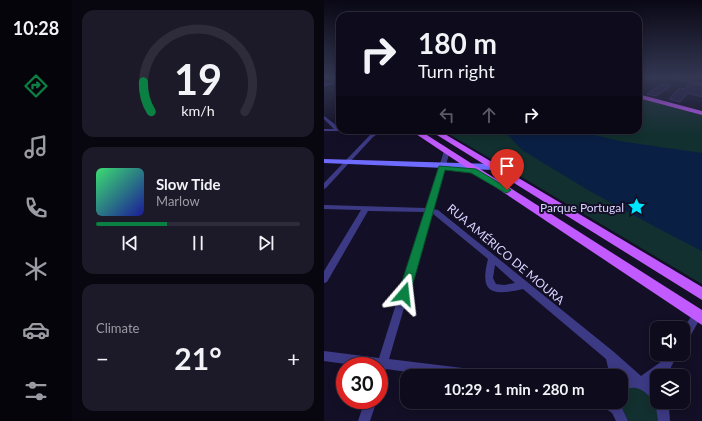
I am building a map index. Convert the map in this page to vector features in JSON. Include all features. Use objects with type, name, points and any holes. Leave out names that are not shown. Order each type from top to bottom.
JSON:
[{"type":"main road","points":[[648,97],[702,111]]},
{"type":"main road","points":[[420,134],[700,317]]},
{"type":"main road","points":[[439,134],[702,294]]},
{"type":"main road","points":[[324,162],[493,167]]},
{"type":"main road","points":[[442,166],[467,169],[483,175]]},
{"type":"street","points":[[325,119],[336,127]]},
{"type":"street","points":[[324,130],[336,130]]},
{"type":"street","points":[[324,187],[374,134]]},
{"type":"street","points":[[384,357],[447,151]]},
{"type":"street","name":"RUA AMÉRICO DE MOURA","points":[[324,207],[429,210],[447,220],[523,285],[639,381],[650,388]]},
{"type":"street","points":[[324,280],[366,208]]},
{"type":"street","points":[[492,258],[488,274],[488,282],[492,288],[501,289],[523,285]]},
{"type":"street","points":[[690,329],[700,317]]},
{"type":"street","points":[[324,356],[336,359]]},
{"type":"street","points":[[610,356],[614,369]]},
{"type":"street","points":[[388,369],[400,370]]},
{"type":"street","points":[[628,381],[639,381],[650,377]]},
{"type":"street","points":[[364,421],[368,409]]},
{"type":"street","points":[[618,409],[622,421]]},
{"type":"street","points":[[663,409],[664,421]]},
{"type":"green space","name":"Parque Portugal","points":[[642,99],[702,115],[702,284],[449,134],[642,134]]},
{"type":"green space","points":[[633,384],[650,393],[650,409],[657,409],[658,421],[628,421],[622,409],[628,409],[628,387]]},
{"type":"water","points":[[507,134],[594,135],[619,141],[702,153],[702,251],[588,190],[522,150]]},
{"type":"building","points":[[671,97],[685,97],[680,102],[669,99]]},
{"type":"place","name":"Parque Portugal","points":[[637,207]]},
{"type":"route","points":[[404,294],[442,168],[473,170],[507,190]]}]
